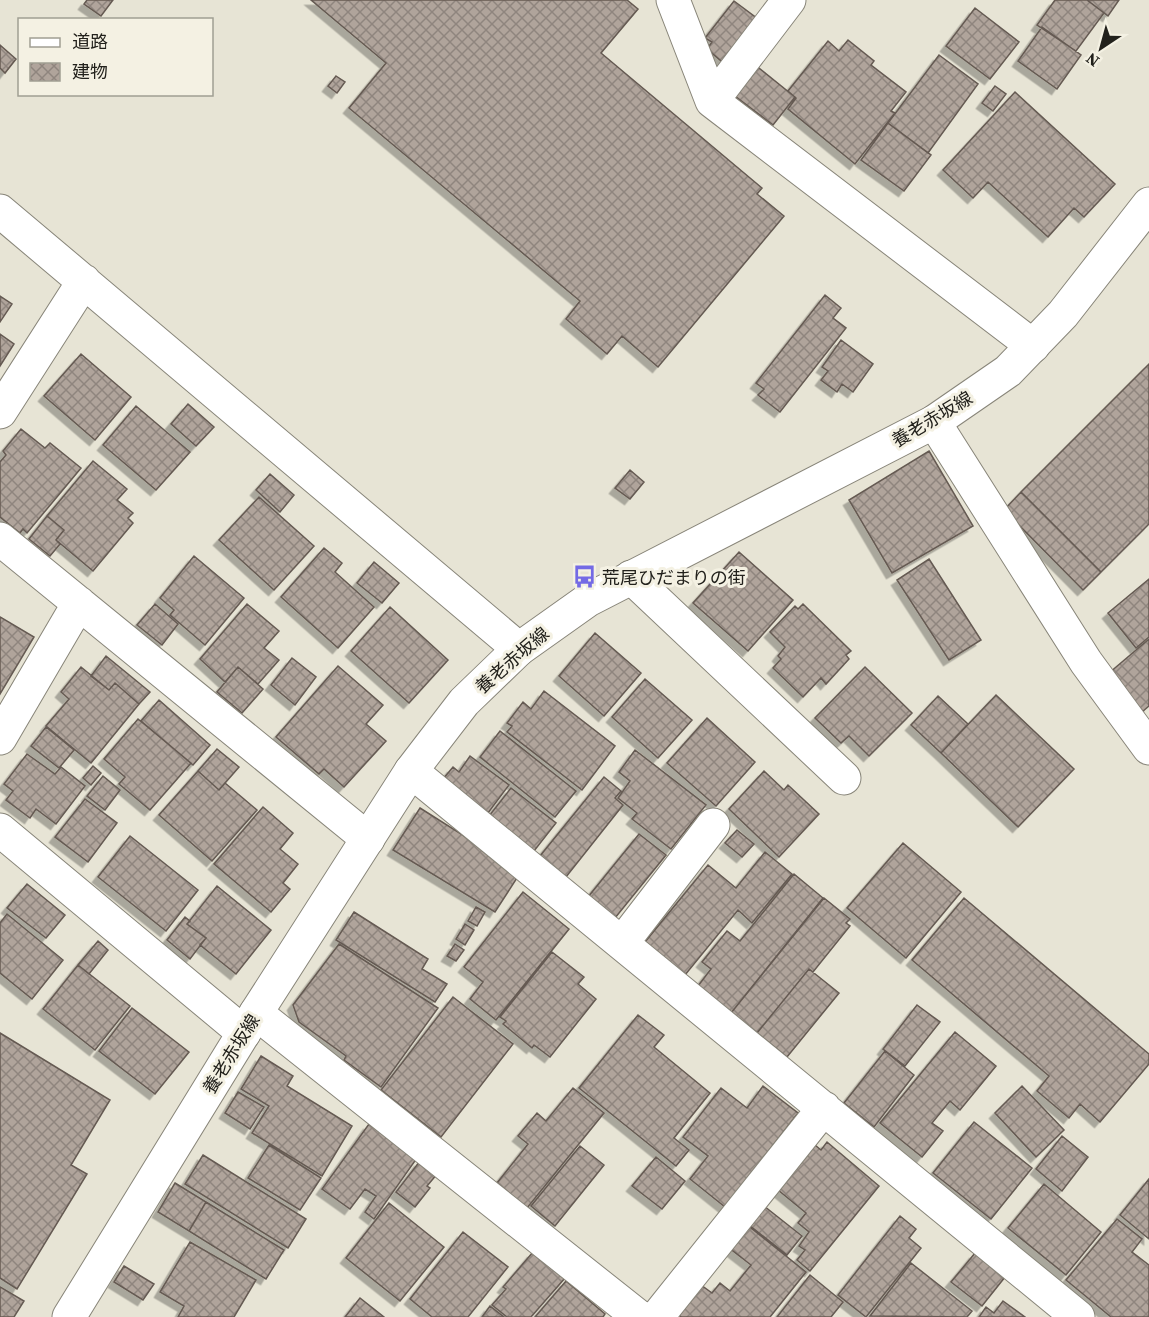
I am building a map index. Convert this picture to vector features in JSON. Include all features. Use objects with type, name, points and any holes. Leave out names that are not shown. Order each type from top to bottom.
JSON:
[{"type":"street","points":[[673,0],[712,101],[1033,346]]},
{"type":"street","points":[[712,101],[789,0]]},
{"type":"street","name":"養老赤坂線","points":[[70,1317],[250,1023],[411,771],[464,702],[519,649],[588,600],[934,422],[1008,371],[1063,314],[1149,204]]},
{"type":"street","points":[[0,211],[519,649]]},
{"type":"street","points":[[0,412],[84,281]]},
{"type":"street","points":[[934,422],[1086,662],[1149,748]]},
{"type":"street","points":[[0,539],[368,839]]},
{"type":"street","points":[[630,577],[843,778]]},
{"type":"street","points":[[0,738],[79,603]]},
{"type":"street","points":[[411,771],[1078,1317]]},
{"type":"street","points":[[622,943],[713,825]]},
{"type":"street","points":[[0,830],[250,1023],[639,1317]]},
{"type":"street","points":[[657,1317],[824,1108]]},
{"type":"building","points":[[87,0],[113,0],[101,16],[84,4]]},
{"type":"building","points":[[311,0],[627,0],[638,9],[601,53],[762,188],[757,194],[784,216],[658,367],[622,336],[607,354],[566,319],[580,301],[349,108],[386,63]]},
{"type":"building","points":[[1055,0],[1087,0],[1104,13],[1076,51],[1037,25]]},
{"type":"building","points":[[1087,0],[1119,0],[1108,16]]},
{"type":"building","points":[[734,1],[762,22],[727,66],[707,49],[712,42],[705,38]]},
{"type":"building","points":[[975,8],[1019,42],[990,79],[946,46]]},
{"type":"building","points":[[1042,27],[1081,55],[1057,89],[1018,61]]},
{"type":"building","points":[[848,40],[874,61],[871,65],[906,92],[891,111],[895,113],[855,164],[788,109],[796,98],[788,91],[828,41],[839,51]]},
{"type":"building","points":[[0,45],[16,59],[5,73],[0,68]]},
{"type":"building","points":[[939,55],[978,84],[928,153],[888,123]]},
{"type":"building","points":[[754,64],[795,97],[773,125],[731,93]]},
{"type":"building","points":[[336,76],[345,82],[337,93],[328,86]]},
{"type":"building","points":[[995,86],[1006,94],[993,111],[982,103]]},
{"type":"building","points":[[1015,92],[1115,184],[1084,217],[1074,208],[1048,237],[988,182],[973,198],[943,170]]},
{"type":"building","points":[[888,123],[931,155],[904,191],[861,160]]},
{"type":"building","points":[[825,295],[841,308],[833,318],[846,328],[780,412],[758,395],[764,389],[756,383]]},
{"type":"building","points":[[0,296],[12,304],[0,322]]},
{"type":"building","points":[[0,334],[14,344],[0,366]]},
{"type":"building","points":[[841,340],[873,364],[853,392],[842,384],[837,392],[821,380],[828,371],[822,367]]},
{"type":"building","points":[[81,354],[131,397],[95,440],[44,396]]},
{"type":"building","points":[[1149,364],[1149,524],[1101,572],[1021,492]]},
{"type":"building","points":[[188,404],[214,427],[196,446],[171,424]]},
{"type":"building","points":[[136,406],[190,452],[156,490],[103,445]]},
{"type":"building","points":[[21,429],[45,448],[50,443],[81,468],[27,533],[23,529],[20,533],[0,517],[0,462],[6,455],[3,451]]},
{"type":"building","points":[[929,451],[973,526],[892,573],[849,500]]},
{"type":"building","points":[[93,461],[127,489],[117,500],[133,513],[128,518],[133,523],[93,571],[56,540],[64,530],[47,516]]},
{"type":"building","points":[[630,470],[644,482],[630,499],[615,488]]},
{"type":"building","points":[[270,474],[294,495],[280,512],[256,490]]},
{"type":"building","points":[[1021,492],[1101,572],[1083,590],[1004,510]]},
{"type":"building","points":[[259,497],[314,546],[274,590],[219,540]]},
{"type":"building","points":[[47,516],[64,530],[56,540],[60,544],[50,556],[29,539]]},
{"type":"building","points":[[324,548],[342,563],[335,572],[374,607],[338,648],[281,597]]},
{"type":"building","points":[[739,552],[793,600],[748,651],[693,603]]},
{"type":"building","points":[[194,556],[244,598],[205,645],[170,615],[174,610],[160,598]]},
{"type":"building","points":[[929,559],[981,640],[949,660],[897,580]]},
{"type":"building","points":[[374,562],[399,583],[382,603],[357,583]]},
{"type":"building","points":[[1149,579],[1149,637],[1136,648],[1108,613]]},
{"type":"building","points":[[155,604],[178,624],[162,645],[137,625]]},
{"type":"building","points":[[247,604],[279,631],[264,648],[279,660],[258,684],[238,667],[225,682],[200,659]]},
{"type":"building","points":[[803,604],[851,651],[846,655],[849,659],[826,684],[821,678],[803,697],[773,668],[781,659],[778,656],[785,647],[770,632],[795,606],[798,609]]},
{"type":"building","points":[[390,607],[448,660],[409,703],[351,651]]},
{"type":"building","points":[[0,617],[34,637],[0,694]]},
{"type":"building","points":[[595,633],[641,673],[604,716],[559,676]]},
{"type":"building","points":[[1149,639],[1149,706],[1142,712],[1109,673]]},
{"type":"building","points":[[106,656],[150,692],[139,704],[115,683],[109,690],[91,676]]},
{"type":"building","points":[[292,658],[316,677],[295,705],[271,685]]},
{"type":"building","points":[[338,666],[383,705],[366,724],[386,741],[344,787],[324,769],[319,774],[276,737]]},
{"type":"building","points":[[81,667],[109,690],[115,683],[139,704],[91,763],[46,726],[69,699],[61,692]]},
{"type":"building","points":[[238,667],[263,689],[242,713],[217,692]]},
{"type":"building","points":[[865,667],[912,713],[869,756],[849,736],[841,743],[815,718]]},
{"type":"building","points":[[645,679],[692,720],[658,758],[612,717]]},
{"type":"building","points":[[544,691],[615,746],[582,790],[507,732],[512,726],[507,723],[523,702],[531,709]]},
{"type":"building","points":[[996,695],[1074,769],[1018,827],[941,753]]},
{"type":"building","points":[[938,696],[968,724],[941,753],[911,725]]},
{"type":"building","points":[[159,700],[210,745],[193,765],[141,721]]},
{"type":"building","points":[[707,718],[755,762],[716,806],[667,763]]},
{"type":"building","points":[[138,719],[191,763],[150,810],[119,784],[125,777],[104,759]]},
{"type":"building","points":[[46,727],[74,750],[59,768],[31,746]]},
{"type":"building","points":[[500,731],[576,791],[555,817],[480,757]]},
{"type":"building","points":[[217,749],[239,767],[219,790],[198,771]]},
{"type":"building","points":[[635,750],[706,805],[671,849],[632,819],[637,813],[618,798],[630,781],[619,772]]},
{"type":"building","points":[[27,754],[55,774],[61,767],[85,786],[56,824],[36,809],[30,818],[6,800],[13,791],[4,784]]},
{"type":"building","points":[[470,756],[509,785],[488,813],[443,779],[453,767],[459,772]]},
{"type":"building","points":[[93,766],[101,773],[91,785],[83,778]]},
{"type":"building","points":[[198,771],[219,790],[225,783],[257,810],[212,861],[159,815]]},
{"type":"building","points":[[764,771],[784,790],[788,785],[819,814],[779,857],[729,809]]},
{"type":"building","points":[[103,776],[120,790],[105,810],[87,796]]},
{"type":"building","points":[[604,777],[621,791],[615,798],[623,805],[566,877],[540,856]]},
{"type":"building","points":[[511,788],[556,823],[534,851],[489,816]]},
{"type":"building","points":[[85,799],[117,823],[88,862],[55,837]]},
{"type":"building","points":[[263,807],[293,833],[280,849],[298,864],[283,883],[290,889],[271,912],[214,864]]},
{"type":"building","points":[[420,808],[466,837],[517,878],[495,912],[393,850]]},
{"type":"building","points":[[737,830],[754,844],[742,857],[725,843]]},
{"type":"building","points":[[639,834],[666,855],[615,918],[588,897]]},
{"type":"building","points":[[130,836],[198,890],[166,931],[98,877]]},
{"type":"building","points":[[903,843],[961,892],[906,958],[847,908]]},
{"type":"building","points":[[765,852],[792,874],[752,923],[738,910],[685,975],[645,942],[708,865],[736,888]]},
{"type":"building","points":[[794,874],[823,898],[731,1013],[698,986],[711,969],[702,962],[727,931],[740,941]]},
{"type":"building","points":[[27,884],[65,915],[46,938],[7,908]]},
{"type":"building","points":[[217,886],[271,930],[236,974],[200,945],[206,938],[187,924]]},
{"type":"building","points":[[523,892],[569,929],[496,1020],[470,999],[483,982],[464,967]]},
{"type":"building","points":[[824,898],[850,919],[846,923],[850,926],[813,972],[809,969],[757,1033],[731,1013]]},
{"type":"building","points":[[964,898],[1149,1054],[1149,1064],[1100,1122],[1080,1104],[1069,1118],[1037,1091],[1049,1076],[912,960]]},
{"type":"building","points":[[476,907],[485,912],[477,926],[468,921]]},
{"type":"building","points":[[354,912],[428,959],[422,969],[447,984],[435,1002],[336,940]]},
{"type":"building","points":[[7,914],[63,960],[32,999],[0,973],[0,923]]},
{"type":"building","points":[[185,917],[190,921],[187,924],[206,938],[190,959],[167,940]]},
{"type":"building","points":[[465,924],[474,930],[465,945],[456,939]]},
{"type":"building","points":[[98,941],[108,950],[89,974],[78,965]]},
{"type":"building","points":[[339,944],[438,1008],[381,1087],[344,1060],[346,1056],[299,1022],[293,1005]]},
{"type":"building","points":[[455,944],[464,950],[456,961],[447,956]]},
{"type":"building","points":[[552,952],[584,977],[578,984],[596,999],[550,1057],[534,1045],[532,1048],[503,1024],[506,1021],[500,1017]]},
{"type":"building","points":[[78,965],[130,1006],[95,1050],[43,1009]]},
{"type":"building","points":[[809,969],[839,993],[787,1057],[757,1033]]},
{"type":"building","points":[[453,997],[513,1044],[441,1137],[381,1090]]},
{"type":"building","points":[[917,1005],[940,1022],[905,1066],[883,1049]]},
{"type":"building","points":[[132,1008],[189,1052],[155,1094],[99,1051]]},
{"type":"building","points":[[638,1015],[664,1035],[654,1047],[710,1093],[674,1138],[689,1150],[676,1166],[579,1088]]},
{"type":"building","points":[[955,1032],[996,1066],[960,1110],[950,1101],[932,1123],[943,1131],[922,1157],[880,1123]]},
{"type":"building","points":[[0,1033],[110,1100],[71,1165],[87,1174],[17,1289],[0,1278]]},
{"type":"building","points":[[885,1051],[914,1075],[874,1127],[844,1103]]},
{"type":"building","points":[[261,1056],[293,1076],[287,1086],[352,1126],[322,1176],[252,1133],[269,1106],[241,1089]]},
{"type":"building","points":[[763,1086],[798,1113],[725,1207],[690,1179],[708,1156],[683,1137],[721,1088],[747,1108]]},
{"type":"building","points":[[1022,1086],[1064,1130],[1036,1157],[995,1113]]},
{"type":"building","points":[[573,1088],[604,1113],[527,1208],[497,1183],[528,1144],[518,1136],[537,1113],[546,1121]]},
{"type":"building","points":[[238,1092],[264,1107],[250,1129],[225,1113]]},
{"type":"building","points":[[974,1122],[1032,1168],[991,1219],[933,1173]]},
{"type":"building","points":[[369,1124],[417,1158],[374,1219],[365,1212],[376,1196],[365,1189],[350,1209],[322,1189]]},
{"type":"building","points":[[1062,1136],[1088,1157],[1062,1191],[1036,1169]]},
{"type":"building","points":[[827,1142],[879,1186],[810,1271],[797,1260],[805,1250],[799,1246],[809,1232],[798,1223],[806,1213],[778,1190],[815,1145],[821,1150]]},
{"type":"building","points":[[269,1145],[321,1178],[300,1210],[248,1178]]},
{"type":"building","points":[[580,1146],[604,1165],[555,1226],[531,1206]]},
{"type":"building","points":[[203,1155],[306,1219],[288,1248],[185,1184]]},
{"type":"building","points":[[656,1157],[685,1181],[662,1209],[632,1186]]},
{"type":"building","points":[[420,1161],[438,1173],[427,1186],[430,1188],[415,1207],[396,1192]]},
{"type":"building","points":[[1149,1179],[1149,1239],[1120,1215]]},
{"type":"building","points":[[175,1183],[206,1202],[189,1231],[158,1212]]},
{"type":"building","points":[[1044,1184],[1101,1232],[1066,1275],[1008,1228]]},
{"type":"building","points":[[206,1202],[284,1250],[266,1279],[189,1231]]},
{"type":"building","points":[[389,1203],[444,1247],[400,1301],[346,1258]]},
{"type":"building","points":[[764,1206],[802,1236],[787,1255],[749,1225]]},
{"type":"building","points":[[900,1216],[916,1229],[909,1238],[921,1248],[866,1317],[838,1295]]},
{"type":"building","points":[[1117,1219],[1142,1239],[1132,1252],[1149,1265],[1149,1317],[1111,1317],[1066,1280]]},
{"type":"building","points":[[746,1224],[806,1272],[770,1317],[681,1317],[678,1314],[701,1285],[712,1293],[720,1283],[730,1291],[751,1265],[728,1247]]},
{"type":"building","points":[[463,1232],[508,1267],[468,1317],[432,1317],[410,1299]]},
{"type":"building","points":[[190,1242],[256,1280],[234,1317],[178,1317],[184,1306],[160,1292]]},
{"type":"building","points":[[533,1252],[565,1278],[531,1317],[507,1317],[492,1305],[506,1289],[503,1287]]},
{"type":"building","points":[[975,1253],[1005,1277],[982,1306],[951,1282]]},
{"type":"building","points":[[911,1263],[972,1311],[967,1317],[870,1316]]},
{"type":"building","points":[[124,1266],[154,1284],[143,1300],[114,1282]]},
{"type":"building","points":[[810,1275],[843,1302],[831,1317],[777,1317]]},
{"type":"building","points":[[566,1281],[605,1314],[603,1317],[535,1317]]},
{"type":"building","points":[[0,1287],[24,1301],[14,1317],[0,1317]]},
{"type":"building","points":[[360,1298],[384,1317],[345,1317]]},
{"type":"building","points":[[1003,1301],[1025,1317],[979,1317],[986,1307],[994,1313]]},
{"type":"building","points":[[490,1306],[504,1317],[482,1317]]},
{"type":"place","name":"荒尾ひだまりの街","points":[[584,577]]}]
